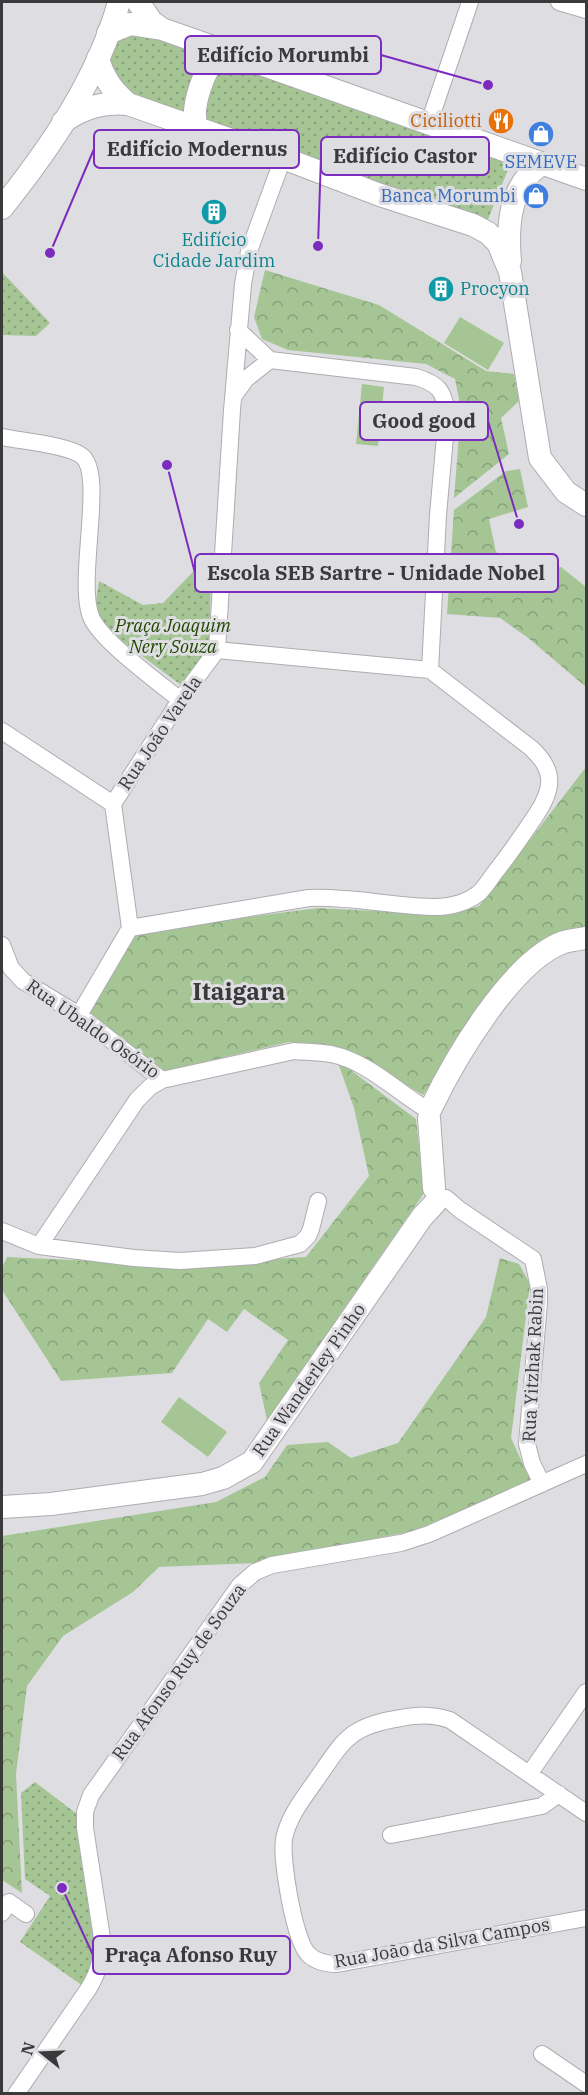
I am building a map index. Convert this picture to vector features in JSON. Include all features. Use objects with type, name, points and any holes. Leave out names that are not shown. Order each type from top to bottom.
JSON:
[{"type":"street","points":[[2,207],[33,169],[63,122],[98,58],[119,2]]},
{"type":"street","points":[[138,2],[152,22],[162,29]]},
{"type":"street","points":[[429,123],[470,2]]},
{"type":"street","points":[[559,2],[586,10]]},
{"type":"street","points":[[108,33],[130,24],[162,29],[586,179]]},
{"type":"street","points":[[197,128],[195,111],[198,97],[209,67],[219,50]]},
{"type":"street","points":[[98,58],[101,71],[108,84],[128,104]]},
{"type":"street","points":[[63,122],[94,105],[111,102],[128,104],[283,158],[380,195],[473,225],[488,233],[498,243],[510,272]]},
{"type":"street","points":[[488,233],[512,174],[513,154]]},
{"type":"street","points":[[80,1016],[130,928],[309,898],[328,897],[437,907],[468,900],[480,892],[512,851],[539,811],[548,789],[549,772],[543,759],[430,670],[217,650],[238,330],[249,251],[283,158]]},
{"type":"street","points":[[542,164],[530,171],[514,203],[508,230],[510,272],[540,459],[566,492],[586,505]]},
{"type":"street","points":[[238,330],[270,360],[416,377],[431,382],[445,399],[447,414],[438,515],[430,670]]},
{"type":"street","points":[[233,397],[246,379],[270,360]]},
{"type":"street","points":[[2,438],[68,449],[83,456],[89,468],[91,494],[87,601],[92,618],[120,651],[180,700]]},
{"type":"street","name":"Rua João Varela","points":[[130,928],[113,804],[180,700],[217,650]]},
{"type":"street","points":[[2,731],[113,804]]},
{"type":"street","points":[[438,1197],[426,1110],[454,1064],[511,981],[545,952],[564,942],[586,938]]},
{"type":"street","name":"Rua Ubaldo Osório","points":[[2,945],[11,968],[23,981],[80,1016],[162,1080],[294,1052],[316,1052],[350,1060],[370,1071],[426,1110]]},
{"type":"street","points":[[39,1246],[137,1100],[150,1087],[162,1080]]},
{"type":"street","name":"Rua Yitzhak Rabin","points":[[438,1197],[533,1259],[539,1296],[527,1444],[532,1463],[542,1484]]},
{"type":"street","name":"Rua Wanderley Pinho","points":[[2,1507],[51,1504],[202,1484],[223,1478],[252,1462],[438,1197]]},
{"type":"street","points":[[2,1231],[39,1246],[134,1258],[180,1260],[255,1256],[300,1244],[311,1229],[318,1201]]},
{"type":"street","name":"Rua Afonso Ruy de Souza","points":[[16,2094],[98,1973],[102,1956],[85,1828],[85,1812],[91,1795],[240,1585],[255,1572],[272,1565],[400,1543],[429,1534],[586,1464]]},
{"type":"street","name":"Rua Wanderley Pinho","points":[[2,1520],[51,1504]]},
{"type":"street","points":[[530,1773],[586,1692]]},
{"type":"street","name":"Rua João da Silva Campos","points":[[586,1813],[450,1720],[436,1715],[421,1714],[369,1724],[342,1743],[297,1808],[284,1839],[283,1856],[299,1940],[307,1953],[326,1964],[337,1964],[586,1918]]},
{"type":"street","points":[[391,1835],[542,1806],[559,1794]]},
{"type":"street","points":[[2,1913],[9,1902],[26,1914]]},
{"type":"street","points":[[542,2054],[586,2084]]},
{"type":"green space","points":[[121,31],[146,31],[511,162],[487,222],[123,98],[104,52]]},
{"type":"green space","points":[[265,270],[379,305],[486,371],[514,374],[519,401],[501,418],[509,454],[454,498],[461,410],[455,379],[426,364],[288,350],[262,339],[254,317]]},
{"type":"green space","points":[[2,272],[50,323],[36,336],[2,335]]},
{"type":"green space","points":[[460,317],[504,343],[488,370],[444,343]]},
{"type":"green space","points":[[362,384],[384,387],[378,446],[356,444]]},
{"type":"green space","points":[[520,469],[528,507],[489,519],[496,552],[527,573],[561,567],[586,587],[586,687],[527,637],[500,618],[447,614],[454,510],[506,471]]},
{"type":"green space","name":"Praça Joaquim Nery Souza","points":[[212,552],[209,647],[185,688],[114,635],[94,613],[99,581],[143,605],[163,603]]},
{"type":"green space","points":[[586,767],[586,927],[542,941],[510,968],[423,1095],[344,1049],[289,1042],[162,1072],[84,1020],[130,932],[318,908],[449,915],[479,906]]},
{"type":"green space","points":[[337,1060],[416,1119],[424,1193],[267,1420],[259,1383],[288,1340],[244,1309],[227,1332],[208,1319],[172,1373],[61,1381],[2,1290],[2,1268],[7,1257],[179,1265],[306,1257],[369,1176],[354,1108]]},
{"type":"green space","points":[[500,1258],[519,1264],[530,1284],[511,1438],[531,1482],[413,1531],[256,1563],[159,1567],[133,1592],[63,1636],[27,1686],[16,1774],[22,1893],[2,1880],[2,1536],[216,1502],[265,1477],[287,1445],[328,1442],[351,1458],[398,1443],[486,1317]]},
{"type":"green space","points":[[179,1397],[227,1432],[208,1457],[161,1422]]},
{"type":"green space","points":[[35,1782],[77,1814],[80,1852],[94,1926],[95,1955],[83,1986],[20,1942],[50,1896],[25,1879],[21,1793]]},
{"type":"place","name":"Edifício Morumbi","points":[[488,85]]},
{"type":"place","name":"Ciciliotti","points":[[501,121]]},
{"type":"place","name":"SEMEVE","points":[[541,134]]},
{"type":"place","name":"Banca Morumbi","points":[[536,196]]},
{"type":"place","name":"Edifício Cidade Jardim","points":[[214,212]]},
{"type":"place","name":"Edifício Castor","points":[[318,246]]},
{"type":"place","name":"Edifício Modernus","points":[[50,253]]},
{"type":"place","name":"Procyon","points":[[441,289]]},
{"type":"place","name":"Escola SEB Sartre - Unidade Nobel","points":[[167,465]]},
{"type":"place","name":"Good good","points":[[519,524]]},
{"type":"place","name":"Praça Afonso Ruy","points":[[62,1888]]},
{"type":"district","name":"Itaigara","points":[[239,992]]}]
